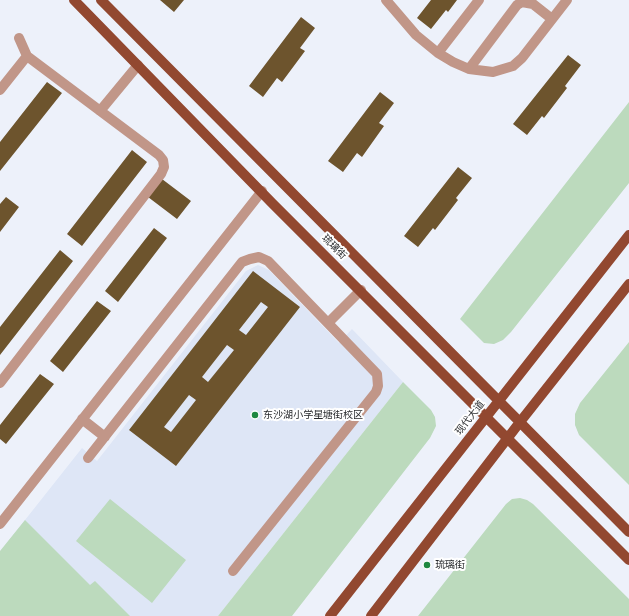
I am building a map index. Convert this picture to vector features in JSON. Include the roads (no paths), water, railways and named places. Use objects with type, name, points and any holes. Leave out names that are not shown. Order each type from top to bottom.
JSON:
[{"type":"main road","name":"琉璃街","points":[[74,0],[507,439],[629,560]]},
{"type":"main road","name":"琉璃街","points":[[101,0],[629,532]]},
{"type":"main road","name":"现代大道","points":[[330,616],[629,235]]},
{"type":"main road","points":[[371,616],[520,422],[629,284]]},
{"type":"street","points":[[386,0],[416,35],[438,53],[469,69],[493,72],[513,66],[522,58],[567,0]]},
{"type":"street","points":[[438,53],[479,0]]},
{"type":"street","points":[[469,69],[517,5],[522,2],[533,4],[552,19]]},
{"type":"street","points":[[2,376],[161,174],[164,167],[163,160],[159,155],[27,56],[19,38]]},
{"type":"street","points":[[0,90],[27,56]]},
{"type":"street","points":[[100,111],[138,65]]},
{"type":"street","points":[[0,524],[262,191]]},
{"type":"street","points":[[88,458],[242,262],[250,258],[259,257],[268,261],[377,374],[379,380],[376,392],[233,571]]},
{"type":"street","points":[[328,322],[361,290]]},
{"type":"street","points":[[82,419],[105,436]]},
{"type":"place","name":"东沙湖小学星塘街校区","points":[[255,415]]},
{"type":"place","name":"琉璃街","points":[[427,565]]}]
